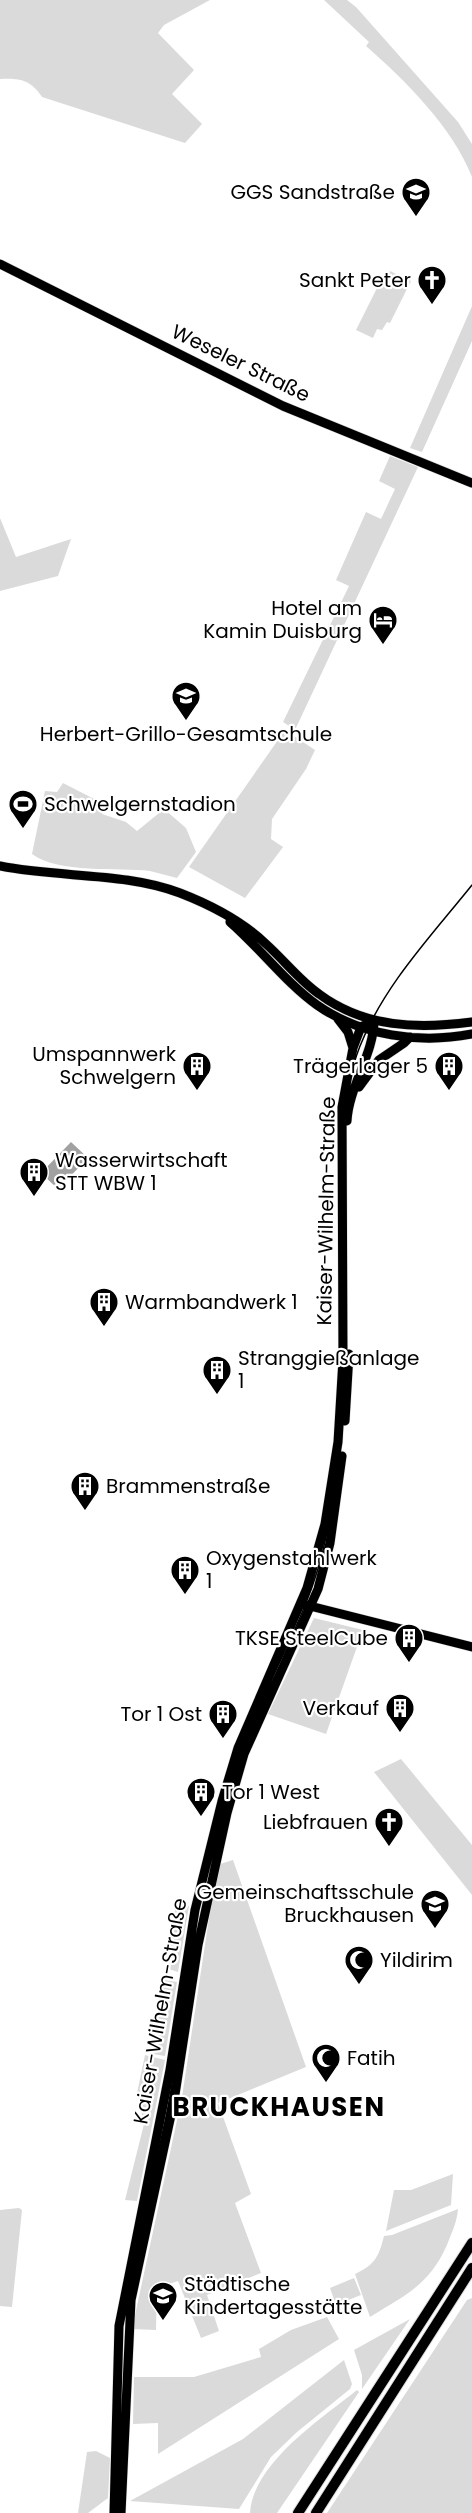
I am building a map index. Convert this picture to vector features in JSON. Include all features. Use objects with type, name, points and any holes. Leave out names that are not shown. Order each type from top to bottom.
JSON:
[{"type":"highway","points":[[298,2513],[472,2242]]},
{"type":"highway","points":[[316,2513],[472,2268]]},
{"type":"main road","name":"Weseler Straße","points":[[0,264],[283,406],[472,483]]},
{"type":"main road","points":[[0,866],[26,872],[162,887],[230,915],[266,943],[319,994],[335,1005],[374,1020],[410,1027],[472,1022]]},
{"type":"main road","points":[[214,909],[258,946],[316,1004],[334,1015],[374,1031],[410,1036],[437,1038],[472,1034]]},
{"type":"main road","points":[[334,1015],[348,1032],[352,1048]]},
{"type":"main road","points":[[361,1027],[374,1020]]},
{"type":"main road","name":"Kaiser-Wilhelm-Straße","points":[[344,1134],[352,1098],[374,1031],[374,1020]]},
{"type":"main road","name":"Kaiser-Wilhelm-Straße","points":[[119,2500],[119,2326],[170,2070],[195,1910],[222,1801],[238,1748],[301,1604],[321,1543],[338,1442],[343,1359],[344,1134],[347,1070],[352,1048],[361,1027]]},
{"type":"main road","points":[[352,1098],[370,1068],[410,1036]]},
{"type":"main road","name":"Kaiser-Wilhelm-Straße","points":[[119,2500],[131,2300],[174,2101],[198,1945],[227,1813],[244,1754],[311,1607],[328,1554],[346,1412],[349,1359],[344,1211]]},
{"type":"main road","points":[[301,1604],[472,1647]]},
{"type":"main road","points":[[114,2513],[119,2500]]},
{"type":"main road","points":[[119,2500],[121,2513]]},
{"type":"shaded area","points":[[0,0],[210,0],[164,25],[158,33],[194,70],[172,94],[202,124],[185,143],[42,97],[34,87],[24,81],[0,79]]},
{"type":"shaded area","points":[[324,0],[347,0],[356,7],[458,122],[472,144],[472,177],[453,140],[427,106],[366,46],[369,42]]},
{"type":"shaded area","points":[[390,271],[411,281],[390,323],[387,322],[382,330],[377,329],[373,338],[356,330],[378,286],[381,288]]},
{"type":"shaded area","points":[[472,306],[472,341],[422,452],[410,448]]},
{"type":"shaded area","points":[[390,456],[418,467],[295,730],[283,722],[349,586],[336,580],[366,512],[381,519],[395,489],[379,481]]},
{"type":"shaded area","points":[[0,518],[16,557],[71,539],[58,576],[0,591]]},
{"type":"shaded area","points":[[285,730],[315,750],[306,769],[272,819],[271,839],[283,847],[245,898],[189,867]]},
{"type":"shaded area","points":[[63,783],[104,804],[102,814],[126,822],[137,831],[164,809],[186,828],[196,852],[177,878],[150,871],[72,867],[43,860],[32,854],[45,791],[57,792]]},
{"type":"shaded area","points":[[71,1142],[88,1158],[58,1189],[41,1173]]},
{"type":"shaded area","points":[[314,1618],[363,1630],[326,1734],[268,1714]]},
{"type":"shaded area","points":[[401,1759],[472,1845],[472,1895],[374,1772]]},
{"type":"shaded area","points":[[233,1860],[306,2067],[218,2103],[251,2194],[235,2203],[261,2273],[207,2295],[219,2331],[201,2338],[178,2281],[157,2288],[156,2330],[132,2329],[182,2097],[217,1865]]},
{"type":"shaded area","points":[[176,1904],[189,1906],[178,1972],[166,1968]]},
{"type":"shaded area","points":[[164,1980],[177,1982],[165,2056],[153,2054]]},
{"type":"shaded area","points":[[145,2055],[165,2060],[137,2201],[125,2200],[144,2124],[137,2093]]},
{"type":"shaded area","points":[[453,2174],[451,2205],[386,2231],[394,2190],[411,2190]]},
{"type":"shaded area","points":[[19,2208],[22,2210],[12,2307],[0,2306],[0,2210]]},
{"type":"shaded area","points":[[458,2209],[447,2245],[433,2270],[416,2287],[370,2317],[355,2274],[372,2263],[384,2236],[392,2235]]},
{"type":"shaded area","points":[[354,2278],[361,2295],[336,2305],[330,2288]]},
{"type":"shaded area","points":[[472,2298],[472,2513],[327,2513],[467,2300]]},
{"type":"shaded area","points":[[327,2317],[339,2339],[158,2454],[158,2423],[133,2424],[134,2377],[194,2377],[261,2357],[259,2349],[291,2330]]},
{"type":"shaded area","points":[[410,2319],[362,2389],[362,2375],[354,2350]]},
{"type":"shaded area","points":[[344,2360],[352,2384],[350,2389],[297,2432],[271,2457],[239,2509],[130,2501],[243,2439]]},
{"type":"shaded area","points":[[357,2390],[359,2392],[277,2513],[250,2513],[254,2495],[263,2477],[276,2460],[308,2428]]},
{"type":"shaded area","points":[[96,2451],[110,2458],[108,2498],[88,2513],[78,2513],[87,2452]]},
{"type":"tram line","points":[[0,263],[262,394],[472,482]]},
{"type":"tram line","points":[[117,2513],[121,2326],[129,2273],[170,2094],[201,1896],[237,1758],[307,1601],[318,1570],[332,1503],[340,1435],[343,1367],[342,1154],[346,1099],[360,1046],[382,1002],[410,961],[472,885]]},
{"type":"place","name":"GGS Sandstraße","points":[[416,218]]},
{"type":"place","name":"Sankt Peter","points":[[432,306]]},
{"type":"place","name":"Hotel am Kamin Duisburg","points":[[383,646]]},
{"type":"place","name":"Herbert-Grillo-Gesamtschule","points":[[186,722]]},
{"type":"place","name":"Schwelgernstadion","points":[[23,830]]},
{"type":"place","name":"Umspannwerk Schwelgern","points":[[197,1092]]},
{"type":"place","name":"Trägerlager 5","points":[[449,1092]]},
{"type":"place","name":"Wasserwirtschaft STT WBW 1","points":[[34,1198]]},
{"type":"place","name":"Warmbandwerk 1","points":[[104,1328]]},
{"type":"place","name":"Stranggießanlage 1","points":[[217,1396]]},
{"type":"place","name":"Brammenstraße","points":[[85,1512]]},
{"type":"place","name":"Oxygenstahlwerk 1","points":[[185,1596]]},
{"type":"place","name":"TKSE SteelCube","points":[[409,1664]]},
{"type":"place","name":"Verkauf","points":[[400,1734]]},
{"type":"place","name":"Tor 1 Ost","points":[[223,1740]]},
{"type":"place","name":"Tor 1 West","points":[[201,1818]]},
{"type":"place","name":"Liebfrauen","points":[[389,1848]]},
{"type":"place","name":"Gemeinschaftsschule Bruckhausen","points":[[435,1930]]},
{"type":"place","name":"Yildirim","points":[[359,1986]]},
{"type":"place","name":"Fatih","points":[[326,2084]]},
{"type":"place","name":"Städtische Kindertagesstätte","points":[[163,2322]]},
{"type":"district","name":"BRUCKHAUSEN","points":[[279,2107]]}]
